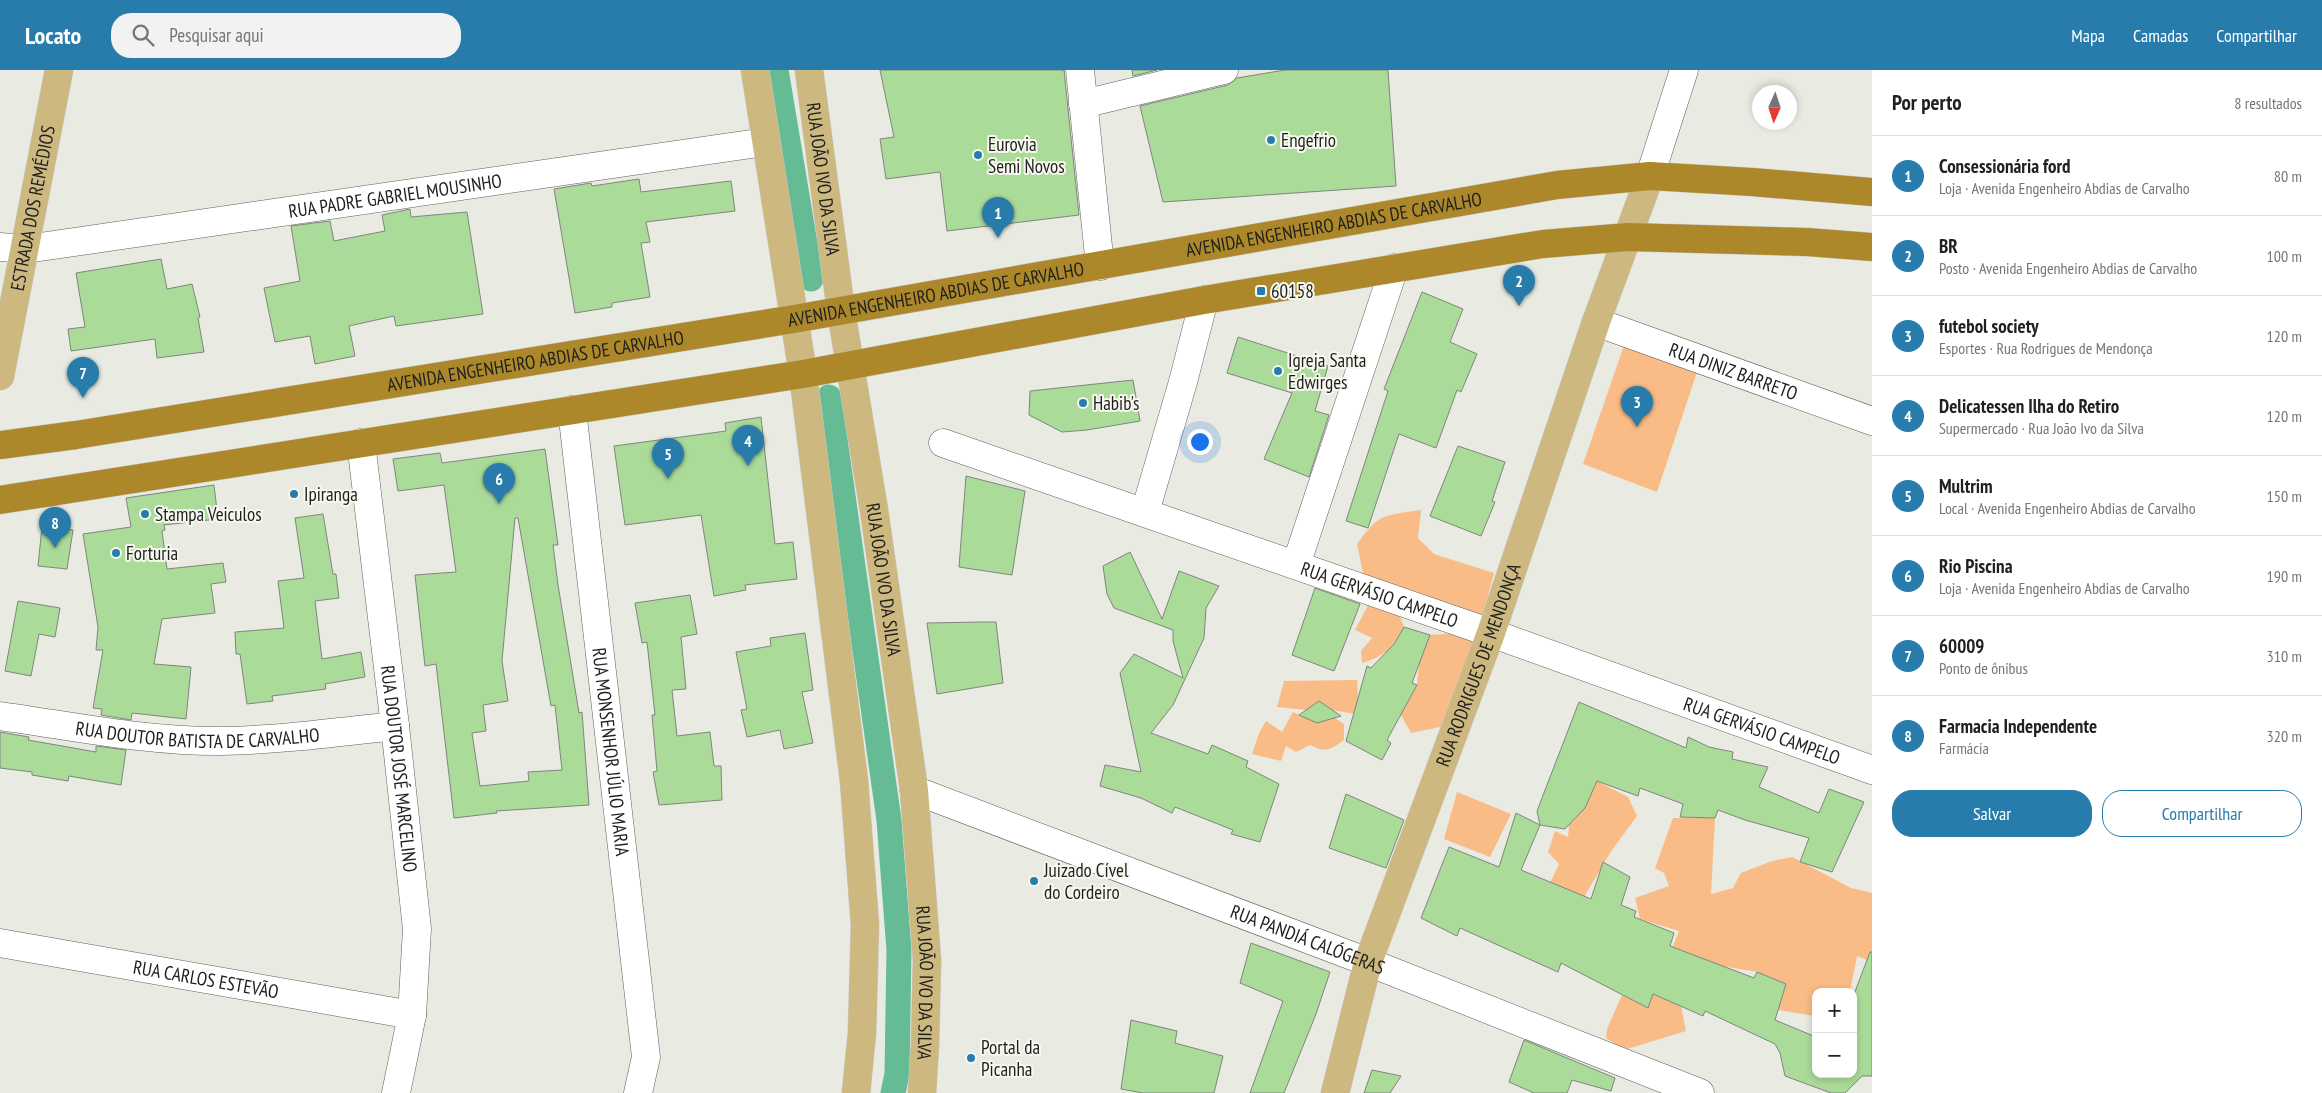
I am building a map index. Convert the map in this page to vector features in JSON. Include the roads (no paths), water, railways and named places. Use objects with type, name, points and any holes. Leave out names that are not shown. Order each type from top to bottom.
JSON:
[{"type":"highway","name":"AVENIDA ENGENHEIRO ABDIAS DE CARVALHO","points":[[0,444],[86,433],[794,320],[1557,185],[1650,176],[1872,192]]},
{"type":"highway","points":[[0,500],[803,374],[1204,300],[1543,244],[1628,236],[1807,242],[1872,247]]},
{"type":"main road","name":"ESTRADA DOS REMÉDIOS","points":[[0,376],[13,248],[59,70]]},
{"type":"main road","points":[[755,70],[803,374],[854,781],[865,925],[862,1033],[856,1093]]},
{"type":"main road","name":"RUA JOÃO IVO DA SILVA","points":[[809,70],[841,312],[874,510],[914,790],[926,960],[925,1044],[922,1093]]},
{"type":"main road","name":"RUA RODRIGUES DE MENDONÇA","points":[[1335,1093],[1368,962],[1491,633],[1596,322],[1650,176]]},
{"type":"street","points":[[1080,70],[1100,266]]},
{"type":"street","points":[[1083,104],[1224,70]]},
{"type":"street","points":[[1650,176],[1684,70]]},
{"type":"street","name":"RUA PADRE GABRIEL MOUSINHO","points":[[13,248],[765,142]]},
{"type":"street","points":[[1296,565],[1394,268]]},
{"type":"street","points":[[1145,512],[1183,382],[1204,300]]},
{"type":"street","name":"RUA DINIZ BARRETO","points":[[1596,322],[1872,421]]},
{"type":"street","name":"RUA MONSENHOR JÚLIO MARIA","points":[[572,410],[646,1057],[638,1093]]},
{"type":"street","name":"RUA DOUTOR JOSÉ MARCELINO","points":[[361,443],[417,929],[412,1015],[396,1093]]},
{"type":"street","name":"RUA GERVÁSIO CAMPELO","points":[[943,444],[1145,512],[1491,633],[1872,770]]},
{"type":"street","name":"RUA DOUTOR BATISTA DE CARVALHO","points":[[0,716],[152,737],[221,741],[280,738],[395,726]]},
{"type":"street","name":"RUA PANDIÁ CALÓGERAS","points":[[914,790],[1368,962],[1700,1093]]},
{"type":"street","name":"RUA CARLOS ESTEVÃO","points":[[0,943],[412,1015]]},
{"type":"waterway","points":[[776,70],[811,279]]},
{"type":"waterway","points":[[829,397],[889,820],[899,950],[897,1074],[893,1093]]},
{"type":"place","name":"Engefrio","points":[[1271,140]]},
{"type":"place","name":"Eurovia Semi Novos","points":[[978,155]]},
{"type":"place","name":"Consessionária ford","points":[[998,238]]},
{"type":"place","name":"60158","points":[[1261,291]]},
{"type":"place","name":"BR","points":[[1519,306]]},
{"type":"place","name":"Igreja Santa Edwirges","points":[[1278,371]]},
{"type":"place","name":"60009","points":[[83,398]]},
{"type":"place","name":"Habib's","points":[[1083,403]]},
{"type":"place","name":"futebol society","points":[[1637,427]]},
{"type":"place","name":"Delicatessen Ilha do Retiro","points":[[748,466]]},
{"type":"place","name":"Multrim","points":[[668,479]]},
{"type":"place","name":"Ipiranga","points":[[294,494]]},
{"type":"place","name":"Rio Piscina","points":[[499,504]]},
{"type":"place","name":"Stampa Veiculos","points":[[145,514]]},
{"type":"place","name":"Farmacia Independente","points":[[55,548]]},
{"type":"place","name":"Forturia","points":[[116,553]]},
{"type":"place","name":"Juizado Cível do Cordeiro","points":[[1034,881]]},
{"type":"place","name":"Portal da Picanha","points":[[971,1058]]}]
